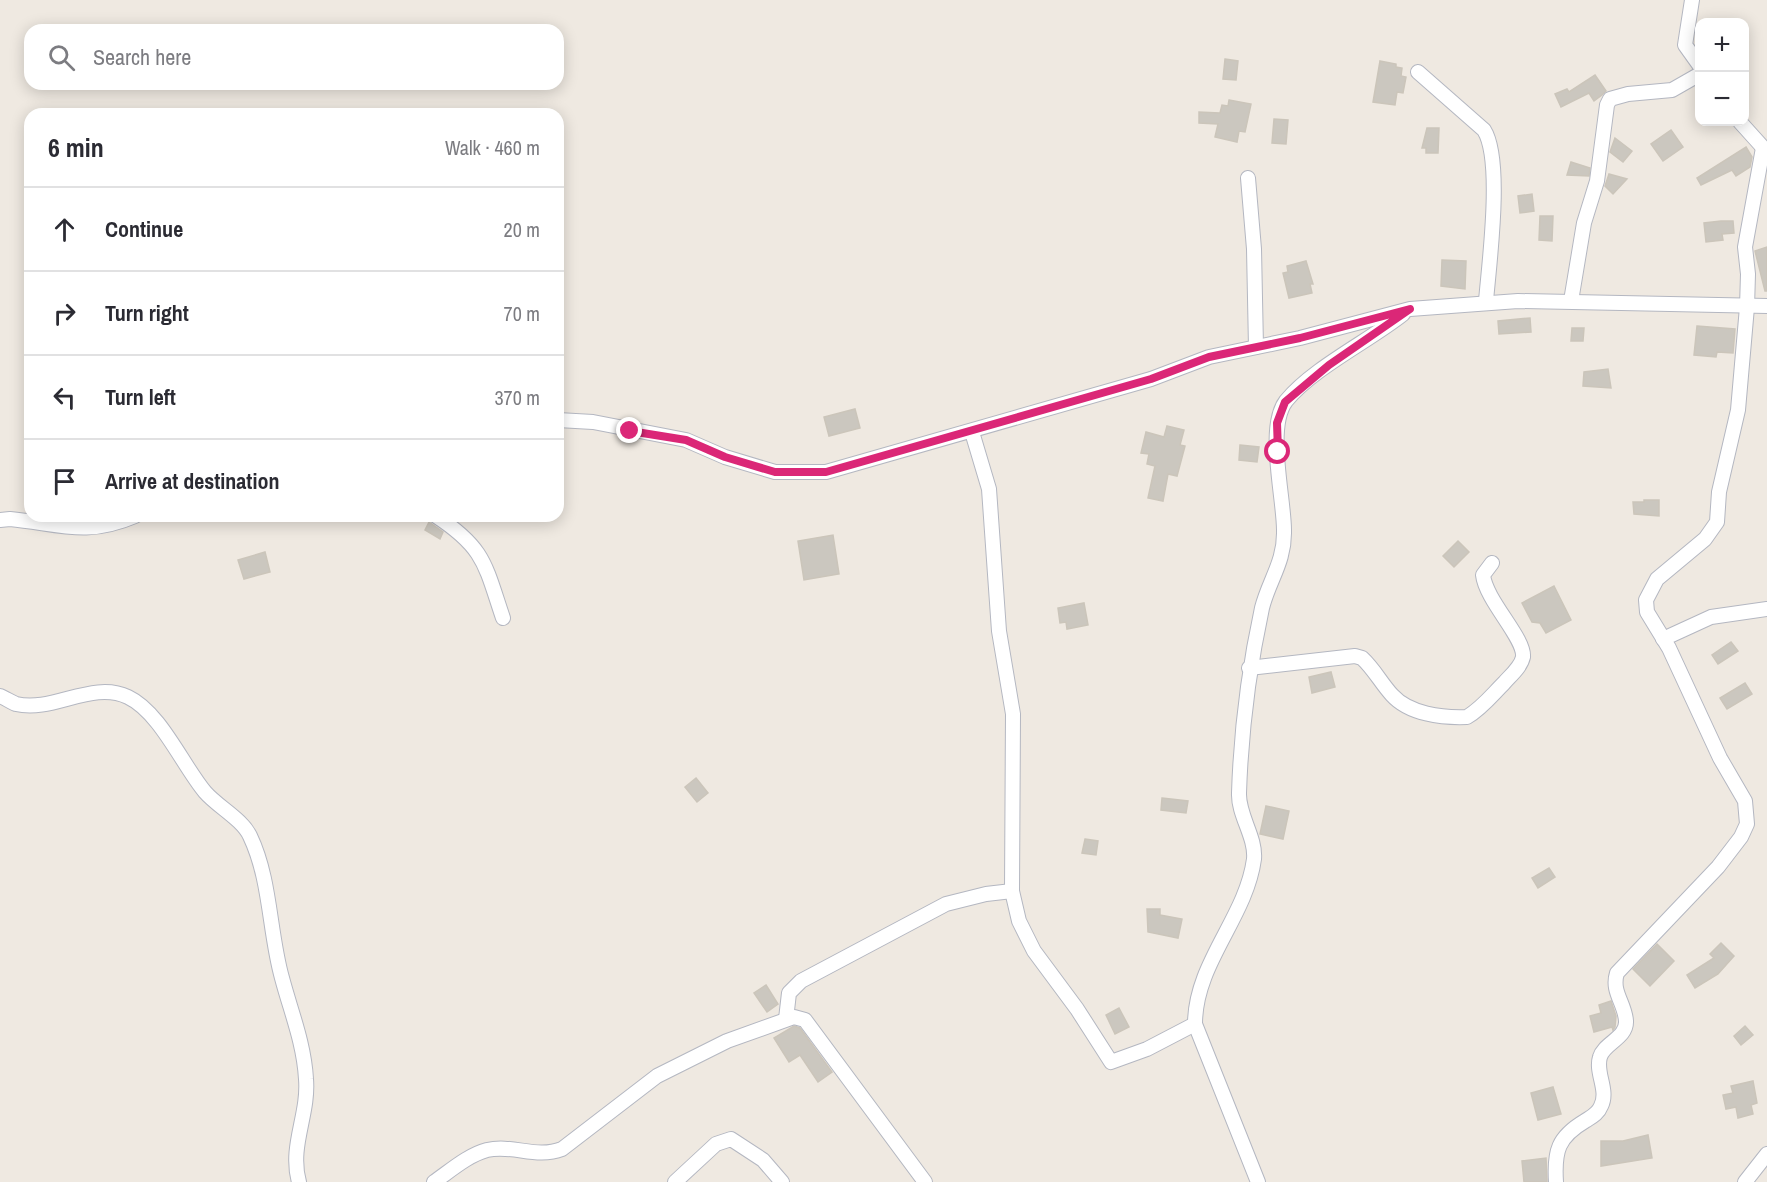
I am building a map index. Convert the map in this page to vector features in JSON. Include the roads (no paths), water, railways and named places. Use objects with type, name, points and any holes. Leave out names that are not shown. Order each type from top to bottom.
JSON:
[{"type":"street","points":[[1692,0],[1685,45],[1695,59]]},
{"type":"street","points":[[1418,72],[1484,130],[1490,140],[1492,207],[1486,302]]},
{"type":"street","points":[[1571,301],[1584,223],[1597,181],[1607,105],[1610,99],[1628,94],[1672,90],[1695,77]]},
{"type":"street","points":[[1556,1182],[1555,1169],[1566,1132],[1598,1113],[1604,1097],[1598,1062],[1601,1053],[1625,1029],[1626,1021],[1614,983],[1617,973],[1718,867],[1741,837],[1747,824],[1745,801],[1720,758],[1663,639],[1647,612],[1646,600],[1657,579],[1705,539],[1717,522],[1719,492],[1737,410],[1747,307],[1748,274],[1745,247],[1765,150],[1744,126]]},
{"type":"street","points":[[1248,178],[1254,249],[1256,347]]},
{"type":"street","points":[[564,420],[593,422],[686,440],[725,457],[775,472],[806,474],[826,472],[972,432],[1151,379],[1209,357],[1410,309],[1486,302],[1571,301],[1767,306]]},
{"type":"street","points":[[1258,1182],[1195,1024],[1195,1005],[1204,975],[1250,877],[1254,855],[1239,795],[1249,668],[1263,604],[1282,556],[1284,531],[1277,423],[1285,402],[1329,365],[1410,309]]},
{"type":"street","points":[[972,432],[988,489],[999,631],[1014,714],[1012,891],[1019,921],[1034,951],[1077,1009],[1111,1062],[1148,1049],[1195,1024]]},
{"type":"street","points":[[0,520],[24,521]]},
{"type":"street","points":[[34,522],[83,530],[121,522]]},
{"type":"street","points":[[446,522],[463,533],[483,559],[503,618]]},
{"type":"street","points":[[1249,668],[1355,656],[1362,658],[1393,696],[1405,705],[1433,715],[1467,717],[1486,702],[1516,671],[1523,658],[1521,646],[1492,601],[1484,581],[1483,575],[1492,563]]},
{"type":"street","points":[[1663,639],[1711,617],[1767,609]]},
{"type":"street","points":[[0,696],[17,704],[35,704],[90,693],[129,697],[143,708],[168,737],[205,792],[249,833],[257,853],[282,978],[298,1026],[305,1060],[307,1083],[294,1166],[299,1182]]},
{"type":"street","points":[[786,1019],[789,993],[801,981],[946,904],[986,894],[1012,891]]},
{"type":"street","points":[[434,1182],[466,1160],[487,1150],[509,1149],[532,1154],[552,1153],[562,1149],[657,1076],[727,1041],[786,1019],[805,1020],[925,1182]]},
{"type":"street","points":[[675,1182],[717,1144],[731,1139],[763,1160],[782,1182]]},
{"type":"street","points":[[1745,1182],[1767,1154]]}]
